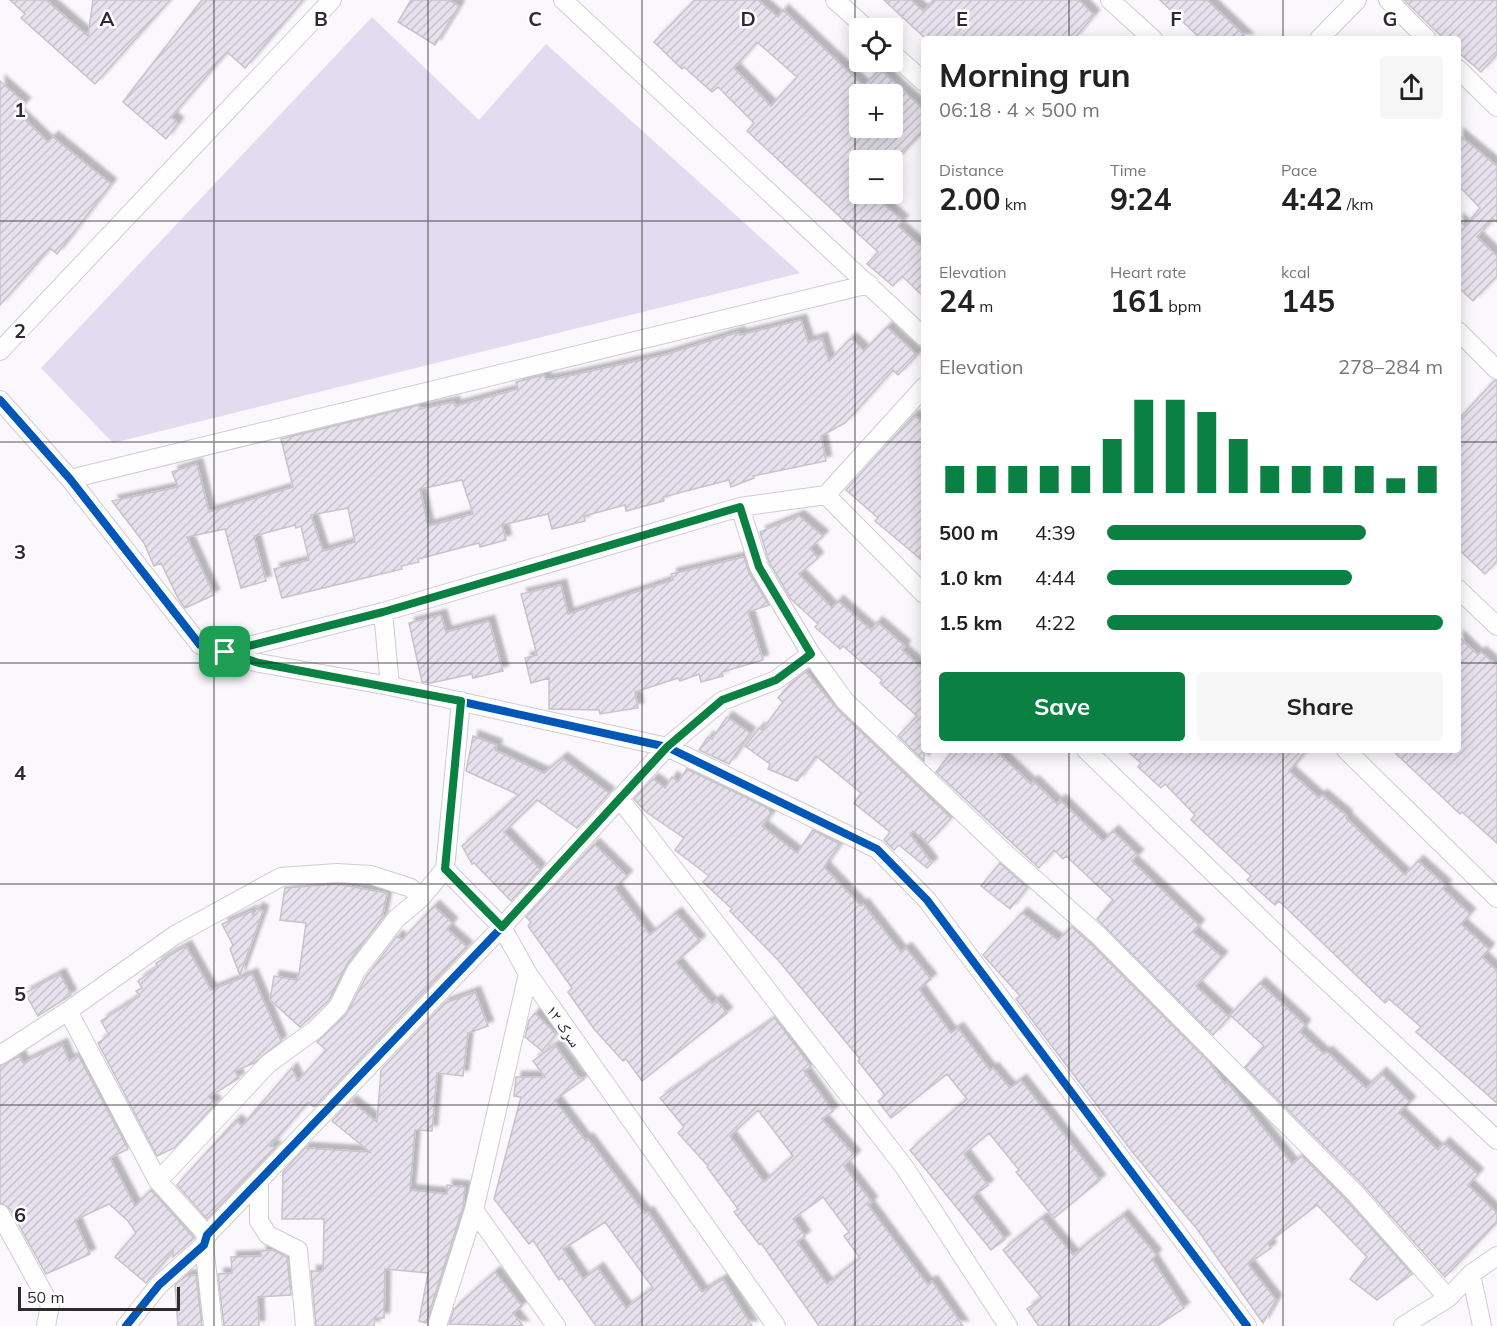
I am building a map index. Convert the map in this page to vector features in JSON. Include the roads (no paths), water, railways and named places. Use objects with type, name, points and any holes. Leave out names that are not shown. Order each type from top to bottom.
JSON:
[{"type":"street","points":[[0,351],[332,0]]},
{"type":"street","points":[[563,0],[921,334]]},
{"type":"street","points":[[835,0],[855,18]]},
{"type":"street","points":[[1110,0],[1150,36]]},
{"type":"street","points":[[1322,36],[1357,0]]},
{"type":"street","points":[[1388,0],[1424,36]]},
{"type":"street","points":[[903,63],[921,79]]},
{"type":"street","points":[[1461,72],[1497,108]]},
{"type":"street","points":[[70,479],[869,284]]},
{"type":"street","points":[[1461,334],[1497,370]]},
{"type":"street","points":[[225,652],[383,612],[740,507],[826,495],[921,390]]},
{"type":"street","points":[[0,400],[70,479],[200,645],[259,663],[390,686],[667,747],[877,849],[927,900],[1247,1326]]},
{"type":"street","points":[[826,495],[921,591]]},
{"type":"street","points":[[740,507],[759,567],[811,654],[845,701],[1006,854],[1098,935],[1355,1193],[1448,1298]]},
{"type":"street","points":[[1461,592],[1497,626]]},
{"type":"street","points":[[383,612],[390,686]]},
{"type":"street","points":[[126,1326],[159,1285],[206,1240],[259,1180],[502,927],[667,747],[722,700],[776,680],[811,654]]},
{"type":"street","points":[[158,1181],[268,1064],[316,1029],[338,1007],[356,971],[396,920],[420,898],[445,869],[461,701]]},
{"type":"street","points":[[1089,753],[1286,943],[1497,1140]]},
{"type":"street","points":[[1349,753],[1497,898]]},
{"type":"street","points":[[620,798],[905,1168],[1008,1326]]},
{"type":"street","name":"سرک ۱۲","points":[[445,869],[502,927],[528,974],[776,1326]]},
{"type":"street","points":[[0,1055],[68,1011],[175,935],[280,877],[338,873],[371,875],[411,888],[420,898]]},
{"type":"street","points":[[436,1326],[474,1210],[528,974]]},
{"type":"street","points":[[68,1011],[158,1181],[206,1240],[213,1326]]},
{"type":"street","points":[[259,1180],[259,1221],[268,1235],[298,1250],[305,1326]]},
{"type":"street","points":[[474,1210],[556,1326]]},
{"type":"street","points":[[0,1214],[50,1305],[46,1326]]},
{"type":"street","points":[[1403,1326],[1448,1298],[1471,1274],[1497,1256]]},
{"type":"street","points":[[1471,1274],[1482,1326]]}]
